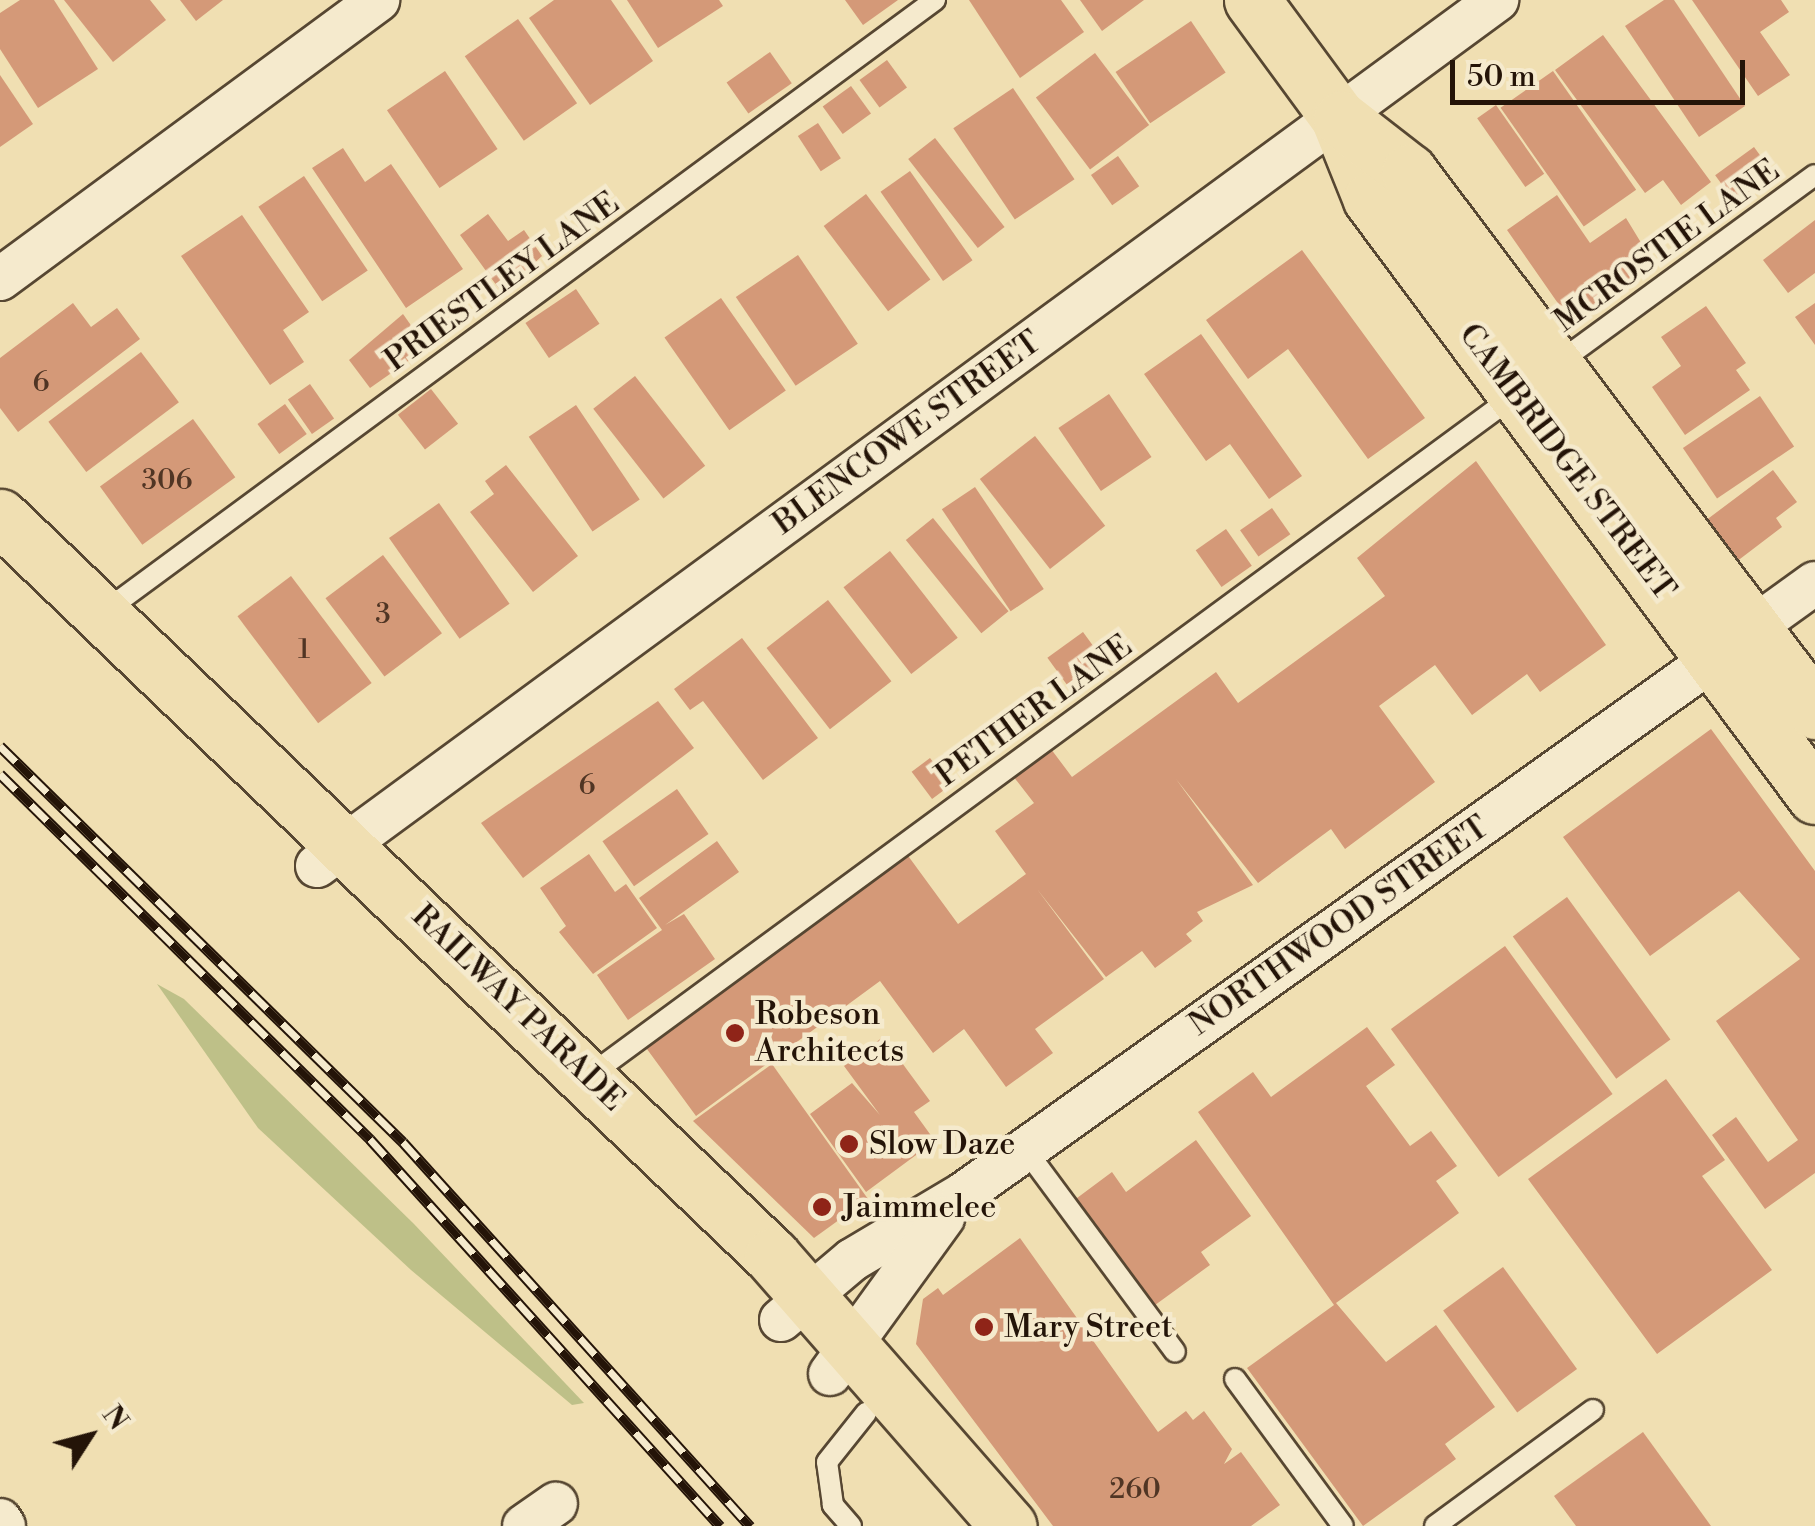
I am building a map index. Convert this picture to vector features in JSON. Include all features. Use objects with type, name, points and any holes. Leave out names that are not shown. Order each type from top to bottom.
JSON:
[{"type":"main road","name":"CAMBRIDGE STREET","points":[[1252,0],[1338,117],[1409,172],[1536,380],[1734,642],[1815,796]]},
{"type":"main road","name":"RAILWAY PARADE","points":[[0,517],[104,612],[332,854],[795,1308]]},
{"type":"main road","name":"RAILWAY PARADE","points":[[0,568],[588,1076],[795,1308],[962,1526]]},
{"type":"main road","name":"CAMBRIDGE STREET","points":[[1734,642],[1815,711]]},
{"type":"main road","points":[[1734,642],[1746,668],[1815,771]]},
{"type":"main road","name":"RAILWAY PARADE","points":[[849,1376],[1008,1526]]},
{"type":"street","points":[[0,279],[378,0]]},
{"type":"street","name":"BLENCOWE STREET","points":[[332,854],[1497,0]]},
{"type":"street","name":"NORTHWOOD STREET","points":[[795,1308],[1026,1150],[1815,582]]},
{"type":"street","name":"NORTHWOOD STREET","points":[[849,1376],[962,1194]]},
{"type":"street","points":[[0,1520],[4,1526]]},
{"type":"lane","name":"PRIESTLEY LANE","points":[[104,612],[935,0]]},
{"type":"lane","name":"MCROSTIE LANE","points":[[1536,380],[1815,175]]},
{"type":"lane","name":"PETHER LANE","points":[[588,1076],[1536,380]]},
{"type":"lane","points":[[1026,1150],[1175,1352]]},
{"type":"lane","points":[[849,1376],[827,1462],[828,1492],[851,1526]]},
{"type":"lane","points":[[1235,1379],[1344,1526]]},
{"type":"lane","points":[[1435,1526],[1592,1410]]},
{"type":"green space","points":[[157,984],[184,999],[414,1224],[584,1403],[572,1405],[411,1270],[258,1128]]},
{"type":"building","points":[[20,0],[54,0],[98,69],[38,108],[0,49],[0,13]]},
{"type":"building","points":[[64,0],[150,0],[166,20],[113,62]]},
{"type":"building","points":[[180,0],[223,0],[196,21]]},
{"type":"building","points":[[554,0],[611,0],[653,61],[590,105],[529,18]]},
{"type":"building","points":[[627,0],[719,0],[723,6],[658,48]]},
{"type":"building","points":[[845,0],[898,0],[863,25]]},
{"type":"building","points":[[969,0],[1061,0],[1084,32],[1020,78]]},
{"type":"building","points":[[1080,0],[1144,0],[1102,31]]},
{"type":"building","points":[[1664,0],[1674,0],[1745,106],[1699,137],[1625,26]]},
{"type":"building","points":[[1692,0],[1781,0],[1789,12],[1760,32],[1790,75],[1758,96]]},
{"type":"building","points":[[518,19],[577,103],[524,141],[465,56]]},
{"type":"building","points":[[1191,21],[1226,72],[1150,123],[1116,72]]},
{"type":"building","points":[[1603,35],[1711,182],[1681,205],[1663,180],[1645,193],[1555,70]]},
{"type":"building","points":[[770,52],[792,83],[748,114],[727,82]]},
{"type":"building","points":[[1095,53],[1149,125],[1090,169],[1036,98]]},
{"type":"building","points":[[887,60],[907,88],[879,107],[859,80]]},
{"type":"building","points":[[445,71],[498,149],[440,188],[387,110]]},
{"type":"building","points":[[1553,71],[1636,190],[1584,226],[1501,108]]},
{"type":"building","points":[[0,75],[33,124],[0,147]]},
{"type":"building","points":[[851,86],[871,114],[843,134],[823,107]]},
{"type":"building","points":[[1013,88],[1075,179],[1015,219],[953,128]]},
{"type":"building","points":[[1496,105],[1544,174],[1525,187],[1477,118]]},
{"type":"building","points":[[818,123],[841,158],[821,171],[798,136]]},
{"type":"building","points":[[935,138],[1005,227],[978,248],[908,159]]},
{"type":"building","points":[[1754,147],[1775,176],[1736,204],[1715,175]]},
{"type":"building","points":[[343,148],[365,182],[391,164],[463,269],[406,308],[312,168]]},
{"type":"building","points":[[1118,156],[1139,186],[1112,205],[1091,175]]},
{"type":"building","points":[[910,171],[973,260],[943,281],[881,192]]},
{"type":"building","points":[[304,176],[368,271],[322,301],[258,207]]},
{"type":"building","points":[[866,194],[930,279],[888,311],[824,226]]},
{"type":"building","points":[[1557,195],[1590,243],[1626,218],[1654,264],[1571,322],[1507,230]]},
{"type":"building","points":[[488,214],[508,241],[524,230],[542,256],[502,293],[460,235]]},
{"type":"building","points":[[242,215],[309,312],[283,330],[304,362],[270,385],[181,256]]},
{"type":"building","points":[[1815,220],[1815,273],[1788,293],[1763,260]]},
{"type":"building","points":[[1302,250],[1425,418],[1368,459],[1288,349],[1248,379],[1206,320]]},
{"type":"building","points":[[798,255],[858,344],[796,386],[736,297]]},
{"type":"building","points":[[576,289],[599,324],[549,358],[525,323]]},
{"type":"building","points":[[721,298],[786,391],[729,430],[664,338]]},
{"type":"building","points":[[73,303],[91,327],[117,308],[140,339],[18,432],[0,408],[0,358]]},
{"type":"building","points":[[1815,303],[1815,345],[1795,317]]},
{"type":"building","points":[[1706,306],[1746,363],[1736,370],[1750,390],[1685,435],[1652,387],[1681,366],[1661,337]]},
{"type":"building","points":[[403,314],[427,348],[370,388],[349,360]]},
{"type":"building","points":[[1201,334],[1302,476],[1269,499],[1230,444],[1206,461],[1144,374]]},
{"type":"building","points":[[141,352],[179,402],[86,472],[48,422]]},
{"type":"building","points":[[635,376],[705,466],[663,498],[593,409]]},
{"type":"building","points":[[310,384],[334,418],[312,434],[288,399]]},
{"type":"building","points":[[431,389],[458,424],[425,450],[398,415]]},
{"type":"building","points":[[1109,394],[1151,457],[1101,491],[1058,428]]},
{"type":"building","points":[[1760,396],[1794,447],[1717,499],[1683,448]]},
{"type":"building","points":[[285,404],[307,434],[279,454],[257,424]]},
{"type":"building","points":[[576,405],[640,500],[592,531],[529,437]]},
{"type":"building","points":[[193,419],[235,477],[142,545],[100,487]]},
{"type":"building","points":[[1035,436],[1105,526],[1050,569],[980,479]]},
{"type":"building","points":[[1476,461],[1606,645],[1540,692],[1527,674],[1472,715],[1435,665],[1379,706],[1435,782],[1345,849],[1331,829],[1258,883],[1176,779],[1253,885],[1197,912],[1203,921],[1186,934],[1192,941],[1155,968],[1142,951],[1106,977],[1037,889],[1104,979],[1035,1029],[1053,1053],[1006,1087],[964,1029],[933,1053],[880,981],[696,1116],[644,1045],[906,853],[958,924],[1026,874],[995,831],[1034,803],[1013,776],[1051,749],[1072,777],[1216,672],[1238,703],[1385,596],[1357,558]]},
{"type":"building","points":[[506,465],[578,556],[533,592],[470,512],[494,494],[485,481]]},
{"type":"building","points":[[1773,470],[1797,502],[1776,518],[1782,527],[1736,562],[1705,521]]},
{"type":"building","points":[[975,487],[1044,589],[1011,611],[942,509]]},
{"type":"building","points":[[439,503],[510,604],[460,639],[389,538]]},
{"type":"building","points":[[1272,508],[1290,534],[1258,557],[1240,530]]},
{"type":"building","points":[[933,518],[1009,611],[981,633],[906,540]]},
{"type":"building","points":[[1226,529],[1252,566],[1222,587],[1196,550]]},
{"type":"building","points":[[890,551],[958,638],[911,674],[844,587]]},
{"type":"building","points":[[383,555],[442,633],[384,677],[325,598]]},
{"type":"building","points":[[291,576],[372,683],[318,723],[237,616]]},
{"type":"building","points":[[828,600],[891,681],[830,729],[767,648]]},
{"type":"building","points":[[1083,632],[1104,661],[1069,687],[1047,658]]},
{"type":"building","points":[[742,638],[818,738],[763,780],[703,701],[690,710],[674,689]]},
{"type":"building","points":[[658,701],[694,748],[523,878],[481,823]]},
{"type":"building","points":[[1711,729],[1815,871],[1815,1173],[1765,1209],[1712,1135],[1736,1117],[1768,1162],[1798,1140],[1716,1021],[1800,959],[1739,891],[1650,956],[1563,837]]},
{"type":"building","points":[[930,758],[950,785],[932,799],[912,772]]},
{"type":"building","points":[[677,789],[709,834],[634,886],[602,841]]},
{"type":"building","points":[[717,841],[739,872],[665,925],[684,914],[715,959],[628,1020],[597,975],[662,930],[639,898]]},
{"type":"building","points":[[589,854],[615,892],[626,884],[657,928],[593,974],[559,932],[566,926],[540,888]]},
{"type":"building","points":[[1567,897],[1670,1039],[1616,1079],[1513,936]]},
{"type":"building","points":[[1505,946],[1613,1094],[1498,1177],[1391,1029]]},
{"type":"building","points":[[1367,1027],[1395,1065],[1366,1086],[1410,1146],[1431,1131],[1457,1166],[1436,1181],[1459,1213],[1336,1303],[1386,1362],[1436,1325],[1495,1407],[1445,1444],[1456,1459],[1363,1526],[1247,1368],[1334,1305],[1198,1112],[1253,1072],[1271,1097]]},
{"type":"building","points":[[883,1037],[930,1101],[914,1112],[935,1141],[866,1192],[810,1114],[852,1083],[880,1115],[844,1066]]},
{"type":"building","points":[[772,1064],[868,1199],[814,1238],[693,1121]]},
{"type":"building","points":[[1666,1079],[1725,1160],[1702,1176],[1772,1270],[1657,1354],[1528,1179]]},
{"type":"building","points":[[1196,1140],[1251,1216],[1201,1252],[1210,1265],[1151,1308],[1073,1201],[1112,1172],[1126,1192]]},
{"type":"building","points":[[1020,1238],[1158,1432],[1186,1411],[1193,1420],[1204,1411],[1232,1449],[1224,1464],[1241,1452],[1280,1505],[1251,1526],[1053,1526],[916,1344],[923,1299],[938,1288],[943,1295]]},
{"type":"building","points":[[1503,1267],[1577,1369],[1517,1412],[1443,1310]]},
{"type":"building","points":[[1643,1432],[1711,1526],[1576,1526],[1554,1496]]},
{"type":"railway","points":[[0,746],[403,1142],[750,1526]]},
{"type":"railway","points":[[0,774],[370,1139],[720,1526]]},
{"type":"place","name":"Robeson Architects","points":[[735,1033]]},
{"type":"place","name":"Slow Daze","points":[[849,1144]]},
{"type":"place","name":"Jaimmelee","points":[[822,1207]]},
{"type":"place","name":"Mary Street","points":[[984,1327]]}]
